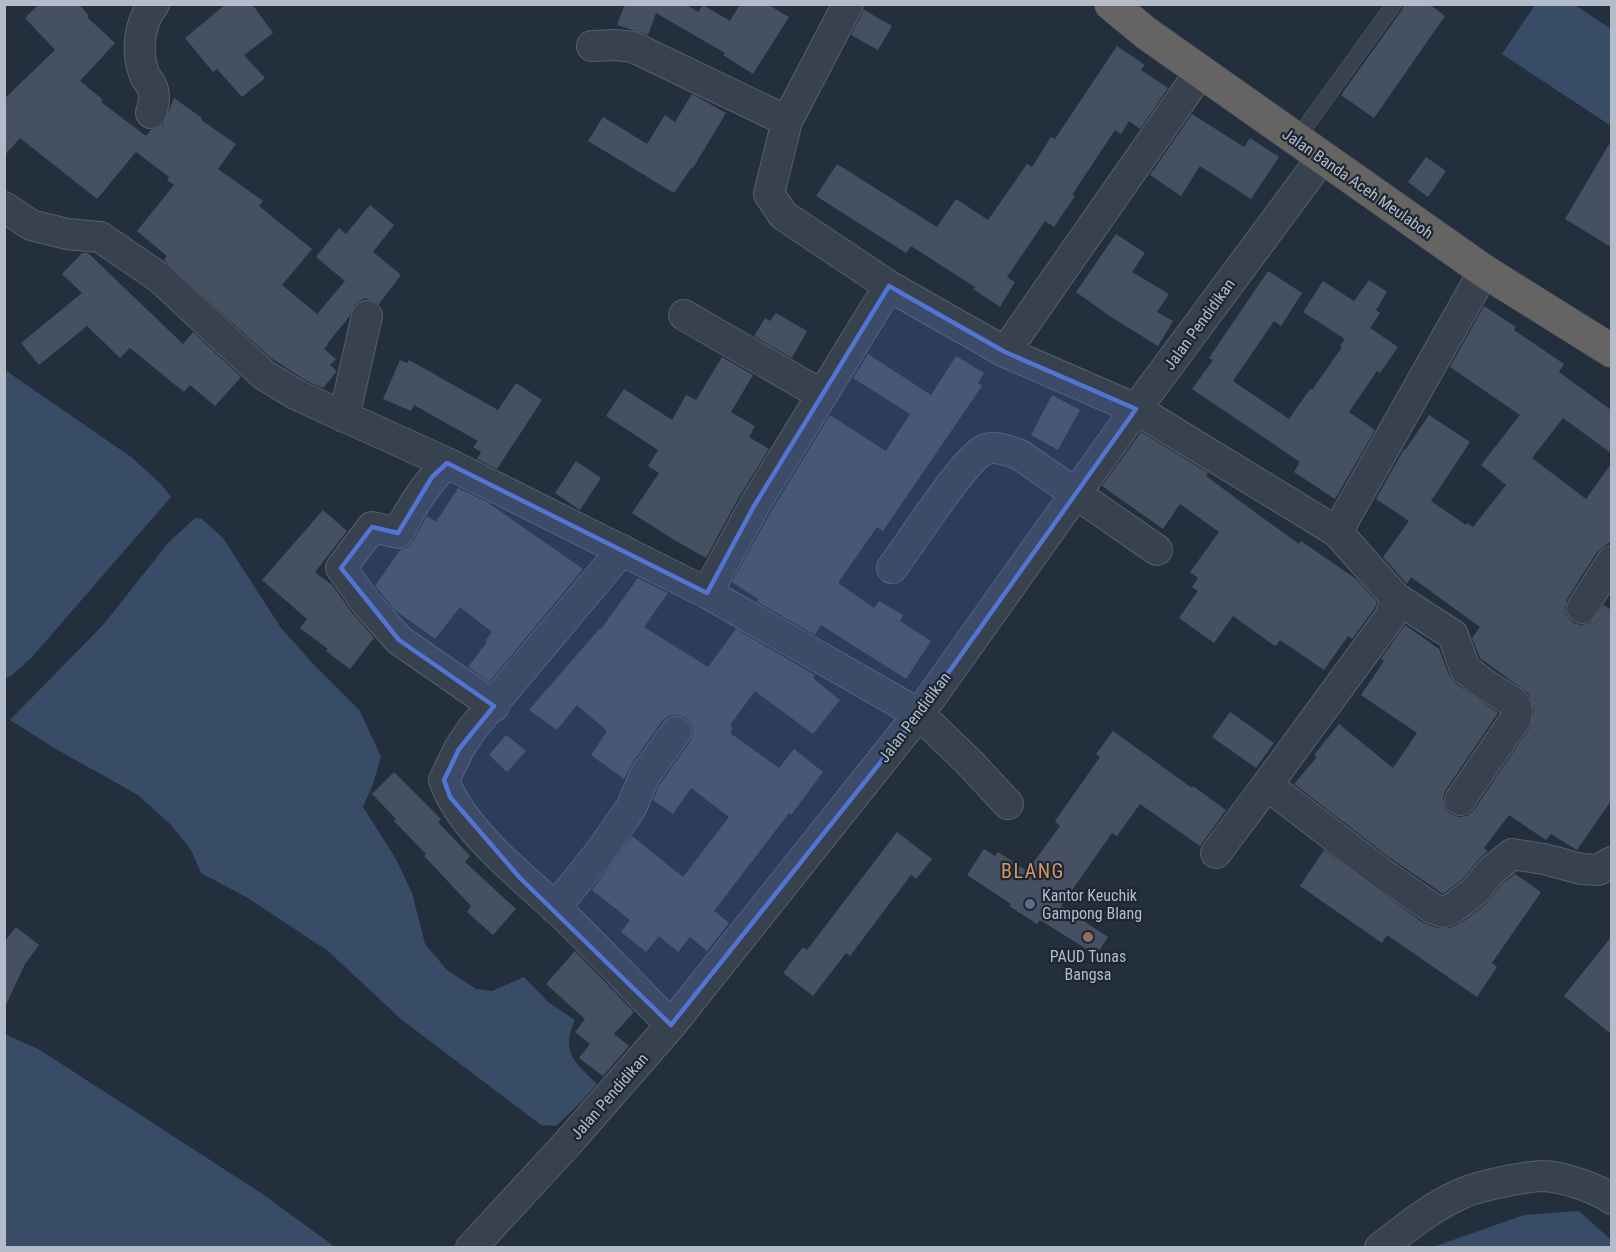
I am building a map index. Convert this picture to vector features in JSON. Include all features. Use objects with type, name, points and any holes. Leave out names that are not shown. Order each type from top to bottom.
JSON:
[{"type":"highway","name":"Jalan Banda Aceh Meulaboh","points":[[1111,4],[1146,33],[1484,271],[1611,351]]},
{"type":"street","points":[[152,113],[153,87],[144,75],[138,47],[146,14],[154,4]]},
{"type":"street","points":[[848,4],[787,121],[769,194],[783,215],[889,286],[1005,352],[1136,409],[1338,532],[1396,598],[1453,635],[1466,669],[1513,702],[1517,709],[1516,718],[1460,800]]},
{"type":"street","points":[[592,45],[633,47],[787,121]]},
{"type":"street","points":[[1005,352],[1201,71]]},
{"type":"street","name":"Jalan Pendidikan","points":[[471,1248],[567,1144],[671,1025],[919,714],[1136,409],[1309,149]]},
{"type":"street","points":[[4,207],[31,225],[67,234],[100,237],[160,278],[264,375],[297,395],[447,463],[707,593],[919,714],[970,763],[1008,804]]},
{"type":"street","points":[[1338,532],[1484,271]]},
{"type":"street","points":[[707,593],[754,506],[889,286]]},
{"type":"street","points":[[684,315],[822,396]]},
{"type":"street","points":[[344,417],[367,316]]},
{"type":"street","points":[[892,568],[956,479],[984,449],[1002,448],[1020,455],[1157,550]]},
{"type":"street","points":[[447,463],[432,477],[408,513],[398,533],[372,526],[341,568],[367,604],[399,640],[494,706]]},
{"type":"street","points":[[622,550],[494,706],[472,729],[444,780],[450,797],[483,839],[671,1025]]},
{"type":"street","points":[[1582,608],[1611,561]]},
{"type":"street","points":[[1216,853],[1390,617],[1396,598]]},
{"type":"street","points":[[555,908],[600,852],[630,808],[645,775],[676,732]]},
{"type":"street","points":[[1267,785],[1379,871],[1432,908],[1443,912],[1453,908],[1475,891],[1490,872],[1512,854],[1544,859],[1581,869],[1598,870],[1611,862]]},
{"type":"street","points":[[1380,1248],[1423,1215],[1462,1193],[1503,1183],[1542,1176],[1572,1182],[1611,1199]]},
{"type":"lane","points":[[1309,149],[1394,4]]},
{"type":"highlighted area","points":[[889,286],[1005,352],[1136,409],[919,714],[671,1025],[520,878],[450,797],[444,780],[459,749],[494,706],[399,640],[341,568],[372,527],[398,533],[432,477],[447,463],[707,593],[754,506]]},
{"type":"water","points":[[1535,5],[1575,5],[1611,29],[1611,126],[1502,54]]},
{"type":"water","points":[[5,370],[131,457],[161,484],[171,497],[32,657],[11,676],[5,678]]},
{"type":"water","points":[[195,518],[202,519],[223,538],[281,628],[360,711],[381,757],[363,807],[396,859],[412,893],[425,944],[447,970],[476,989],[492,991],[524,977],[548,1002],[575,1020],[569,1041],[572,1056],[597,1084],[556,1126],[541,1125],[402,1020],[328,951],[248,898],[201,873],[191,850],[171,825],[138,795],[10,720],[103,625],[169,542]]},
{"type":"water","points":[[5,1034],[40,1050],[264,1195],[335,1247],[5,1247]]},
{"type":"water","points":[[1579,1211],[1611,1240],[1611,1247],[1433,1247],[1524,1215]]},
{"type":"building","points":[[39,4],[79,4],[89,16],[87,17],[115,43],[80,81],[103,100],[101,102],[146,136],[151,130],[163,125],[174,98],[236,144],[218,169],[263,201],[259,206],[312,249],[282,285],[317,314],[345,281],[316,257],[339,228],[346,234],[370,205],[394,225],[373,252],[401,275],[379,304],[365,298],[355,304],[349,317],[327,344],[324,349],[336,359],[330,365],[337,371],[323,388],[305,380],[271,358],[164,260],[167,256],[137,231],[174,185],[167,180],[169,177],[136,152],[97,199],[20,138],[4,156],[4,99],[55,50],[25,18]]},
{"type":"building","points":[[226,4],[252,4],[273,33],[244,55],[265,78],[242,97],[217,69],[213,72],[185,38]]},
{"type":"building","points":[[625,4],[685,4],[698,12],[703,5],[730,21],[740,4],[767,4],[789,17],[753,74],[723,55],[725,53],[656,13],[648,35],[617,25]]},
{"type":"building","points":[[1404,4],[1429,4],[1445,16],[1374,118],[1341,95]]},
{"type":"building","points":[[864,10],[892,26],[878,50],[851,35]]},
{"type":"building","points":[[1117,46],[1145,65],[1141,70],[1168,88],[1140,129],[1129,121],[1121,134],[1115,130],[1054,227],[1045,221],[1007,277],[1015,282],[1000,307],[973,289],[975,287],[911,246],[906,253],[816,196],[837,164],[937,227],[956,199],[988,220],[1027,164],[1032,167],[1051,137],[1055,139]]},
{"type":"building","points":[[692,94],[726,113],[693,168],[674,193],[588,141],[603,117],[647,144],[665,115],[675,122]]},
{"type":"building","points":[[1192,114],[1244,147],[1250,138],[1279,157],[1251,199],[1200,166],[1181,196],[1150,175]]},
{"type":"building","points":[[1611,141],[1611,247],[1565,219]]},
{"type":"building","points":[[1426,157],[1446,171],[1428,197],[1408,182]]},
{"type":"building","points":[[1116,234],[1145,253],[1132,272],[1169,294],[1157,312],[1173,321],[1158,346],[1076,292]]},
{"type":"building","points":[[82,253],[88,253],[183,344],[193,332],[241,377],[215,406],[190,385],[184,392],[130,348],[120,358],[87,326],[39,365],[21,343],[82,293],[62,274]]},
{"type":"building","points":[[1268,271],[1302,293],[1281,326],[1274,321],[1233,381],[1289,419],[1310,389],[1312,390],[1342,347],[1340,346],[1345,339],[1303,312],[1323,281],[1354,301],[1369,280],[1387,292],[1376,310],[1380,313],[1370,328],[1398,347],[1380,373],[1377,371],[1349,412],[1375,430],[1335,499],[1294,472],[1300,462],[1192,389],[1213,360],[1209,358]]},
{"type":"building","points":[[1484,306],[1516,327],[1514,330],[1564,364],[1559,372],[1611,410],[1611,453],[1563,418],[1532,458],[1586,499],[1611,464],[1611,541],[1597,552],[1567,599],[1565,608],[1567,616],[1573,623],[1581,625],[1590,623],[1604,605],[1611,610],[1611,801],[1577,850],[1551,834],[1546,840],[1509,815],[1484,848],[1488,851],[1463,879],[1443,894],[1389,857],[1294,784],[1317,757],[1314,755],[1339,724],[1393,768],[1417,733],[1361,695],[1384,661],[1381,659],[1405,625],[1439,649],[1449,675],[1455,683],[1498,713],[1445,791],[1443,799],[1445,808],[1450,814],[1459,817],[1467,816],[1474,810],[1530,727],[1534,710],[1528,693],[1480,658],[1472,638],[1480,627],[1411,577],[1407,584],[1383,557],[1409,521],[1376,499],[1404,449],[1429,415],[1470,442],[1431,501],[1466,525],[1467,523],[1473,527],[1506,485],[1481,465],[1520,415],[1450,367]]},
{"type":"building","points":[[776,313],[807,331],[792,358],[754,336],[765,318],[770,321]]},
{"type":"building","points":[[868,354],[931,395],[956,356],[984,373],[978,383],[982,386],[883,531],[877,527],[838,583],[874,608],[879,601],[903,615],[900,621],[931,641],[906,679],[821,625],[815,635],[756,601],[758,599],[732,582],[769,515],[830,415],[886,451],[910,414],[853,378]]},
{"type":"building","points":[[722,357],[753,375],[731,412],[755,426],[749,437],[769,449],[739,497],[706,558],[632,513],[659,473],[648,466],[658,450],[606,416],[624,389],[672,420],[686,395],[696,400]]},
{"type":"building","points":[[400,360],[407,363],[409,360],[498,410],[516,383],[542,400],[497,469],[477,459],[481,452],[473,447],[478,441],[414,405],[411,411],[383,399]]},
{"type":"building","points":[[1052,395],[1080,410],[1058,450],[1031,435]]},
{"type":"building","points":[[1141,432],[1208,473],[1206,476],[1299,544],[1301,541],[1356,579],[1377,602],[1352,639],[1348,636],[1324,670],[1280,640],[1276,646],[1272,644],[1233,616],[1214,643],[1179,618],[1198,591],[1192,587],[1198,578],[1190,572],[1219,532],[1180,504],[1163,529],[1102,486]]},
{"type":"building","points":[[576,461],[601,478],[580,510],[555,493]]},
{"type":"building","points":[[458,488],[487,502],[583,569],[489,682],[468,667],[492,632],[460,607],[435,639],[395,610],[375,586],[400,550],[408,547],[413,541],[427,516],[436,522]]},
{"type":"building","points":[[323,510],[347,531],[315,572],[332,585],[374,638],[350,669],[300,628],[307,619],[262,580]]},
{"type":"building","points":[[638,578],[668,593],[644,627],[708,667],[736,629],[815,675],[813,678],[840,700],[813,734],[755,691],[730,725],[733,728],[730,733],[779,768],[794,749],[823,772],[714,911],[729,923],[707,951],[690,937],[678,952],[659,936],[646,952],[621,932],[630,920],[592,890],[632,836],[683,877],[729,817],[691,788],[673,814],[653,800],[660,784],[690,742],[693,733],[691,724],[686,718],[677,715],[669,716],[662,721],[631,765],[624,779],[591,755],[607,731],[577,705],[557,730],[529,710],[601,629]]},
{"type":"building","points":[[1230,712],[1274,743],[1256,768],[1212,737]]},
{"type":"building","points":[[1113,731],[1226,810],[1200,846],[1140,804],[1117,836],[1112,833],[1061,906],[1108,937],[1096,955],[1040,920],[1037,924],[967,875],[984,849],[995,856],[998,852],[1027,871],[1060,826],[1055,821],[1100,757],[1096,754]]},
{"type":"building","points":[[506,735],[526,751],[507,772],[489,755]]},
{"type":"building","points":[[394,772],[441,819],[438,822],[470,856],[465,862],[516,909],[493,935],[467,912],[471,906],[424,856],[426,854],[372,794]]},
{"type":"building","points":[[897,832],[932,859],[916,879],[911,875],[850,956],[846,953],[813,996],[783,973],[803,947],[807,950]]},
{"type":"building","points":[[1324,850],[1422,922],[1437,928],[1449,928],[1463,922],[1486,904],[1502,884],[1515,874],[1541,892],[1492,963],[1497,967],[1477,997],[1387,935],[1382,943],[1300,886]]},
{"type":"building","points":[[16,927],[39,945],[25,964],[4,1009],[4,942]]},
{"type":"building","points":[[1611,937],[1611,1034],[1564,996]]},
{"type":"building","points":[[575,951],[634,1012],[614,1034],[629,1046],[603,1076],[579,1058],[590,1044],[575,1032],[585,1019],[546,984]]},
{"type":"place","name":"Kantor Keuchik Gampong Blang","points":[[1030,904]]},
{"type":"place","name":"PAUD Tunas Bangsa","points":[[1088,937]]},
{"type":"district","name":"BLANG","points":[[1033,871]]}]
